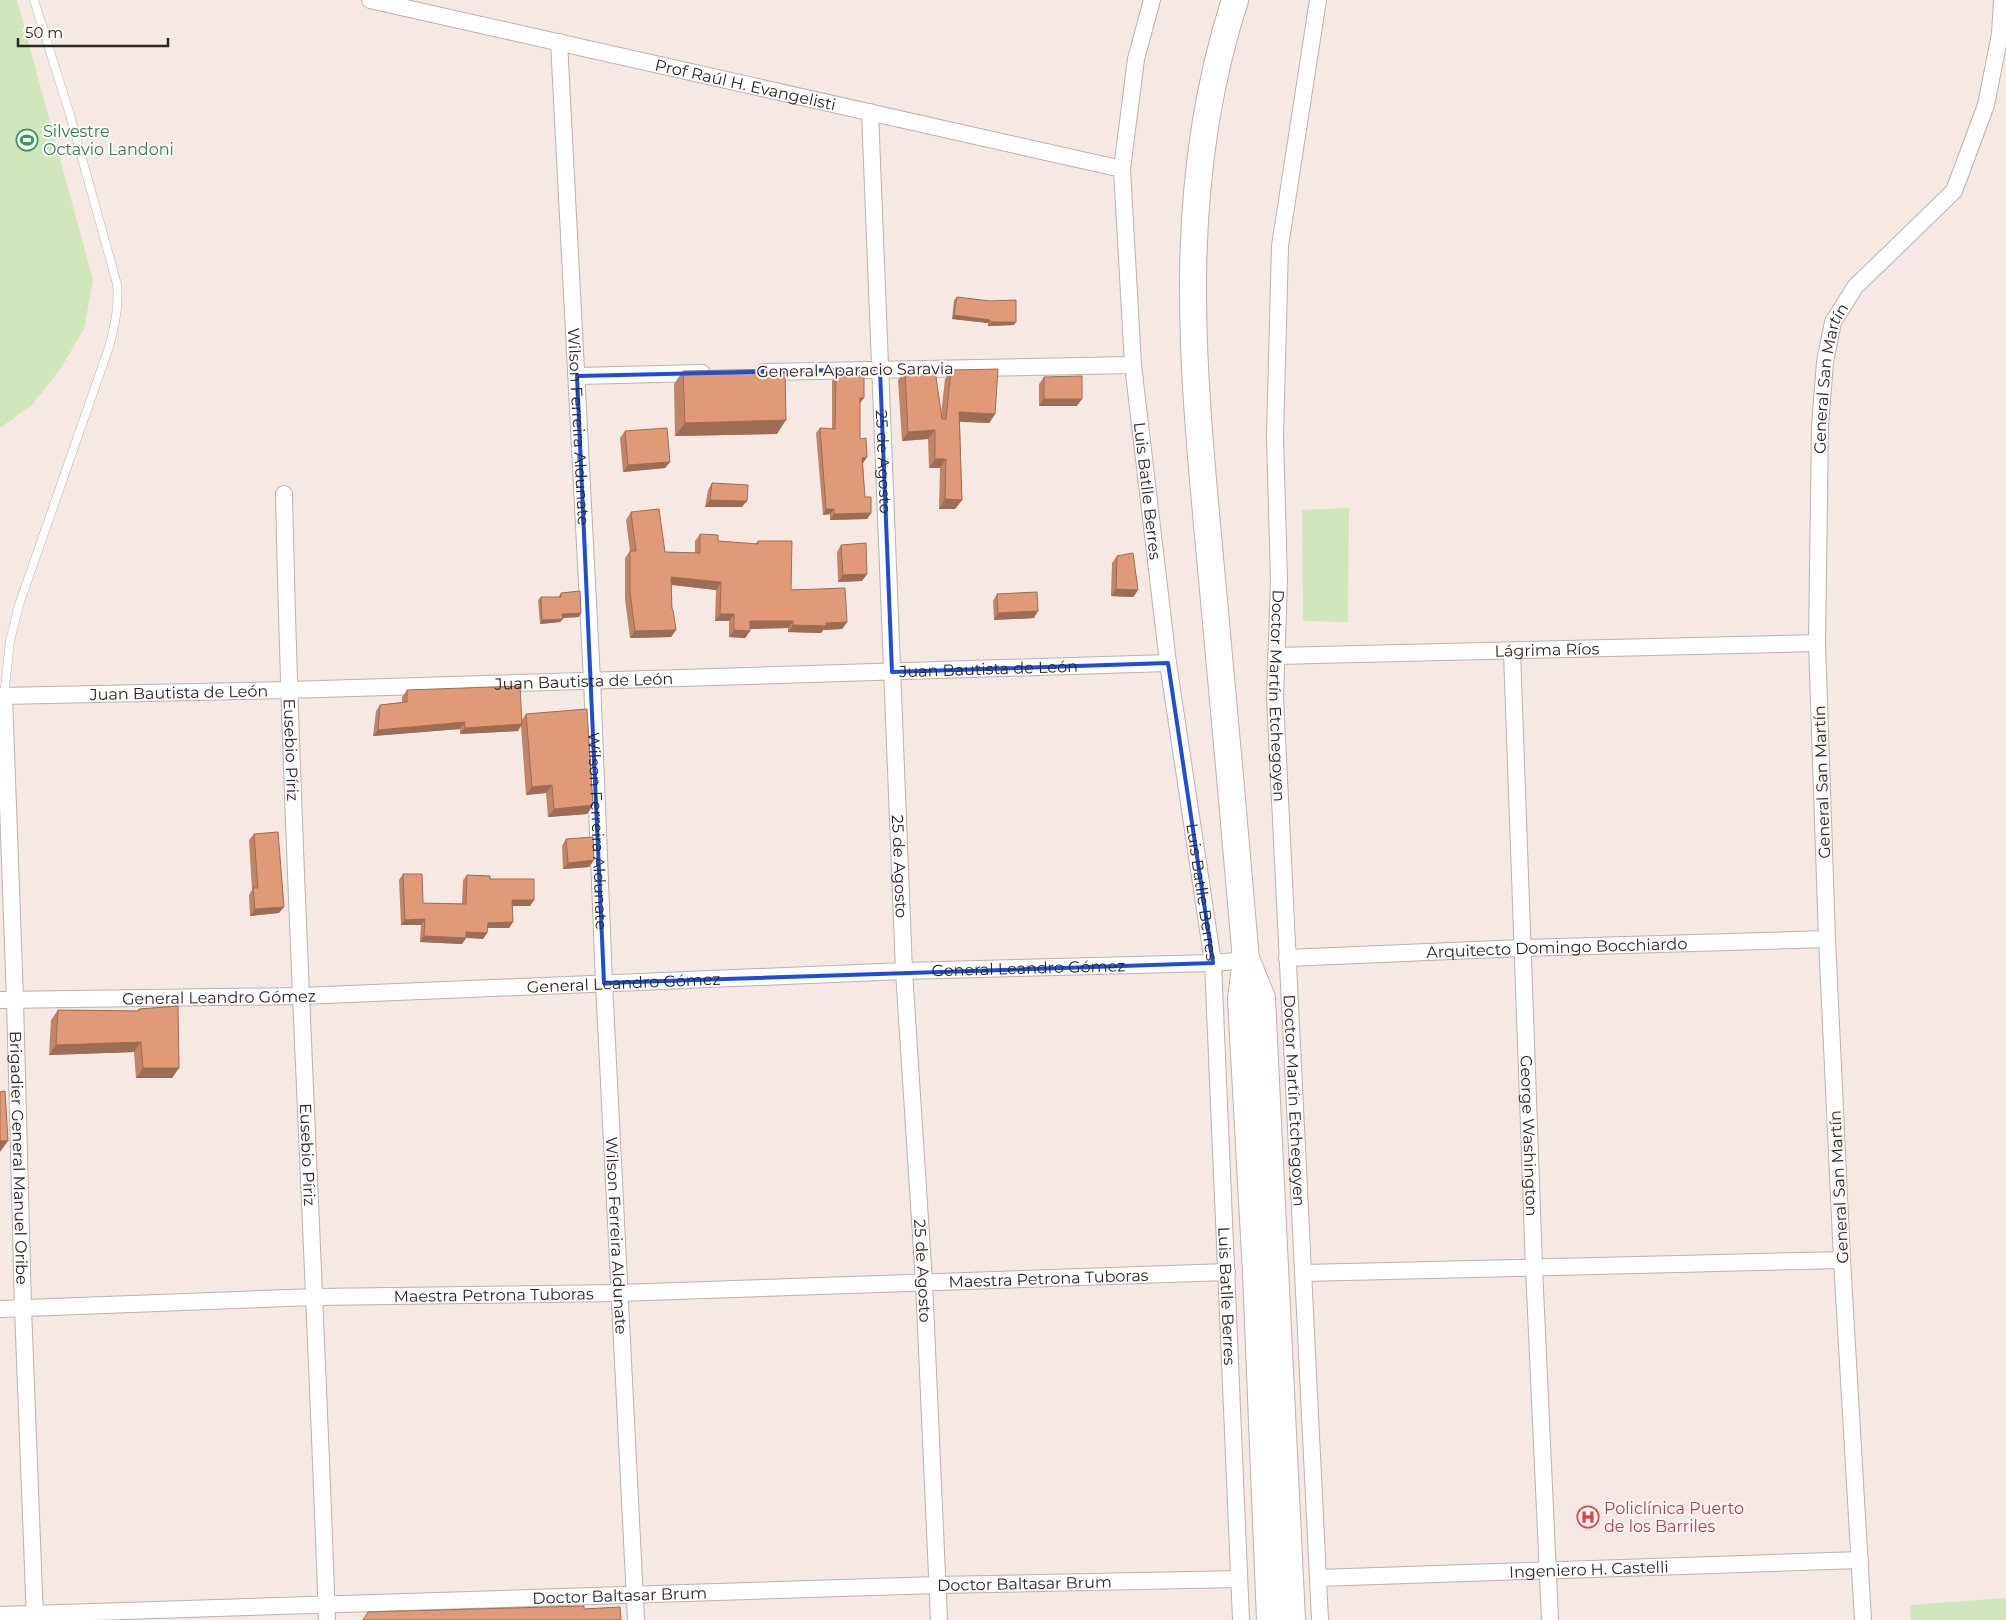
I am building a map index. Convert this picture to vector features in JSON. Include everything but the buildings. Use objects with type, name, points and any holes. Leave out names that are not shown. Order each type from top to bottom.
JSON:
[{"type":"highway","points":[[1235,0],[1215,66],[1200,148],[1193,227],[1192,310],[1202,478],[1246,960],[1241,999],[1256,1273],[1270,1620]]},
{"type":"highway","points":[[1246,960],[1262,998],[1292,1620]]},
{"type":"street","name":"Prof Raúl H. Evangelisti","points":[[370,0],[1122,169]]},
{"type":"street","name":"Luis Batlle Berres","points":[[1152,0],[1136,59],[1122,169],[1133,366],[1168,663],[1213,963],[1241,1620]]},
{"type":"street","name":"Doctor Martín Etchegoyen","points":[[1318,0],[1280,246],[1274,437],[1279,580],[1275,728],[1304,1273],[1320,1620]]},
{"type":"street","name":"General San Martín","points":[[1863,1620],[1842,1260],[1827,939],[1817,643],[1820,426],[1825,362],[1833,322],[1855,288],[1954,191],[1986,105],[2000,34],[2002,0]]},
{"type":"street","name":"Wilson Ferreira Aldunate","points":[[559,42],[592,680],[604,983],[636,1620]]},
{"type":"street","name":"25 de Agosto","points":[[870,112],[904,971],[924,1282],[938,1620]]},
{"type":"street","name":"General Aparacio Saravia","points":[[753,372],[1133,366]]},
{"type":"street","points":[[577,376],[714,373]]},
{"type":"street","name":"Eusebio Píriz","points":[[284,494],[288,690],[315,1297],[326,1612]]},
{"type":"street","name":"Lágrima Ríos","points":[[1276,656],[1512,652],[1817,643]]},
{"type":"street","name":"George Washington","points":[[1512,652],[1534,1267],[1550,1620]]},
{"type":"street","name":"Juan Bautista de León","points":[[2,696],[288,690],[1168,663]]},
{"type":"street","name":"Brigadier General Manuel Oribe","points":[[2,696],[7,1000],[23,1308],[34,1617]]},
{"type":"street","name":"Arquitecto Domingo Bocchiardo","points":[[1287,958],[1522,948],[1827,939]]},
{"type":"street","name":"General Leandro Gómez","points":[[7,1000],[302,996],[904,971],[1213,963],[1246,960]]},
{"type":"street","points":[[1304,1273],[1842,1260]]},
{"type":"street","name":"Maestra Petrona Tuboras","points":[[0,1309],[315,1297],[619,1293],[1227,1272]]},
{"type":"street","name":"Ingeniero H. Castelli","points":[[1318,1578],[1860,1560]]},
{"type":"street","name":"Doctor Baltasar Brum","points":[[0,1615],[34,1617],[326,1612],[634,1595],[937,1585],[1239,1579]]},
{"type":"lane","points":[[2,696],[10,641],[18,605],[109,347],[119,302],[117,284],[70,115],[34,0]]},
{"type":"highlighted area","points":[[880,369],[892,672],[1168,663],[1213,963],[604,983],[577,376]]},
{"type":"green space","name":"Silvestre Octavio Landoni","points":[[0,0],[17,0],[93,280],[84,329],[61,368],[32,405],[0,428]]},
{"type":"green space","points":[[1349,508],[1348,622],[1303,621],[1302,510]]},
{"type":"green space","points":[[2006,1598],[2006,1620],[1911,1620],[1910,1605]]},
{"type":"place","name":"Silvestre Octavio Landoni","points":[[27,140]]},
{"type":"place","name":"Policlínica Puerto de los Barriles","points":[[1588,1517]]}]
